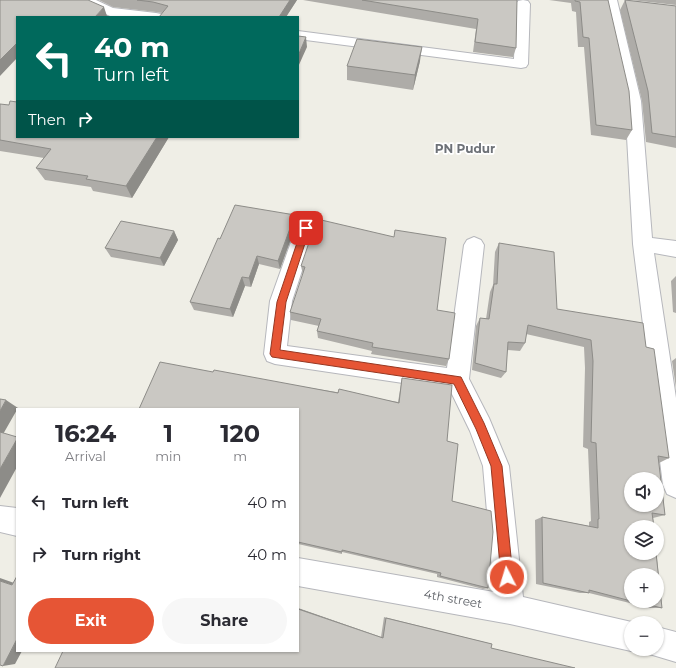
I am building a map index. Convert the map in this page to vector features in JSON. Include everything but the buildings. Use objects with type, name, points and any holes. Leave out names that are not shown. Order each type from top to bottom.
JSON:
[{"type":"street","points":[[86,0],[110,12],[147,16]]},
{"type":"street","points":[[299,35],[521,64],[523,2],[507,2]]},
{"type":"street","points":[[615,3],[633,101],[643,244],[676,485]]},
{"type":"street","points":[[306,228],[282,302],[275,354],[457,380]]},
{"type":"street","points":[[643,244],[676,249]]},
{"type":"street","points":[[474,245],[457,380],[480,426],[496,466],[510,609]]},
{"type":"street","points":[[0,519],[16,522]]},
{"type":"street","name":"4th street","points":[[299,572],[510,609],[624,634]]},
{"type":"street","points":[[664,644],[676,647]]},
{"type":"district","name":"PN Pudur","points":[[465,149]]},
{"type":"route","points":[[306,228],[282,302],[275,354],[457,380],[480,426],[496,466],[507,577]]}]
